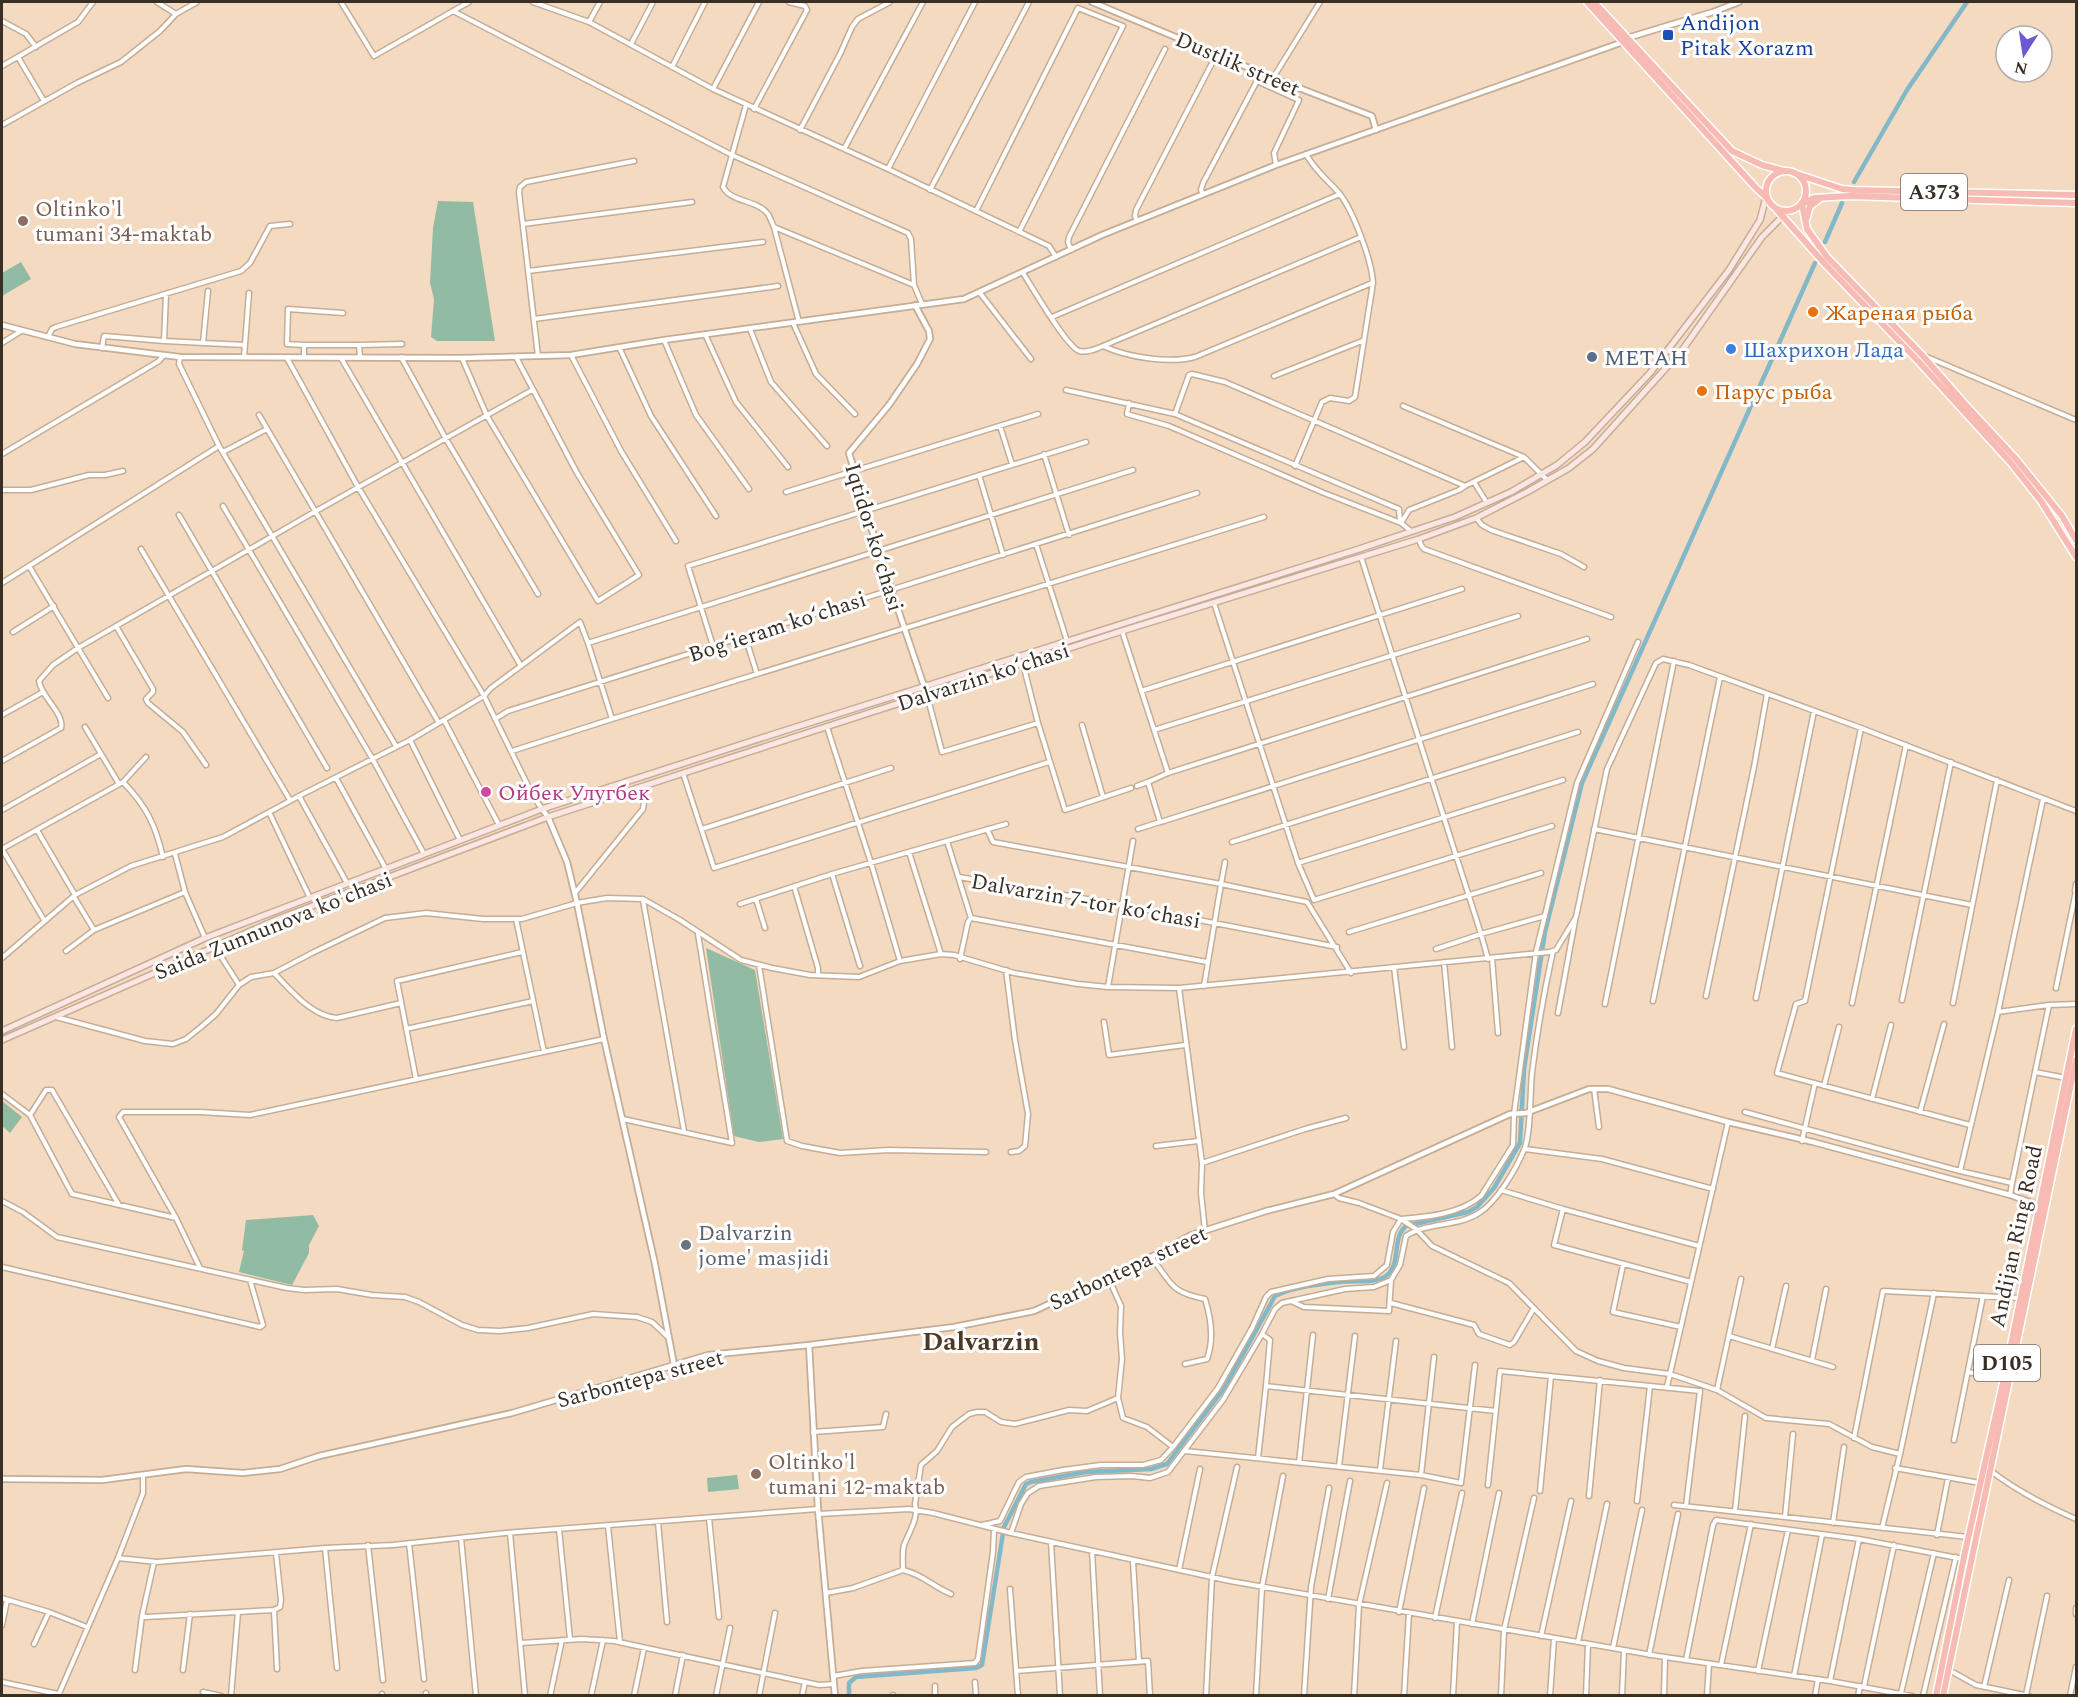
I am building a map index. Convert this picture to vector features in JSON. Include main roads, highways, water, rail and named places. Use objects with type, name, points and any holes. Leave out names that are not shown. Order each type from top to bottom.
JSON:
[{"type":"highway","name":"A373","points":[[1587,2],[1732,151],[1745,159],[1842,189],[2076,195]]},
{"type":"highway","name":"A373","points":[[1594,2],[1772,206],[1786,214],[1814,198],[1823,197],[1863,196],[2076,203]]},
{"type":"highway","points":[[1766,197],[1767,182],[1772,176],[1784,171]]},
{"type":"highway","points":[[1794,173],[1805,184],[1805,198],[1802,204],[1806,224],[1815,242],[2033,478],[2062,516],[2076,540]]},
{"type":"highway","points":[[1806,224],[1810,206],[1823,197]]},
{"type":"highway","points":[[1786,214],[1824,263],[1921,359],[2026,481],[2060,528],[2076,556]]},
{"type":"highway","name":"Andijan Ring Road","points":[[1943,1695],[1990,1471],[2076,1029]]},
{"type":"highway","name":"Andijan Ring Road","points":[[1936,1695],[2020,1298],[2076,1060]]},
{"type":"main road","points":[[1766,197],[1760,220],[1753,233],[1682,333],[1609,418],[1563,460],[1511,492],[1455,517],[1459,525],[1527,492],[1569,468],[1593,449],[1676,357],[1762,237],[1786,214]]},
{"type":"main road","points":[[1563,460],[1569,468]]},
{"type":"main road","name":"Dalvarzin koʻchasi","points":[[542,809],[1455,517]]},
{"type":"main road","name":"Dalvarzin koʻchasi","points":[[548,817],[1122,631],[1459,525]]},
{"type":"main road","points":[[1132,621],[1135,628]]},
{"type":"main road","points":[[868,705],[870,712]]},
{"type":"main road","name":"Saida Zunnunova ko'chasi","points":[[2,1031],[205,938],[542,809]]},
{"type":"main road","name":"Saida Zunnunova ko'chasi","points":[[2,1040],[278,919],[548,817]]},
{"type":"waterway","points":[[1854,182],[1907,90],[1967,2]]},
{"type":"waterway","points":[[1825,242],[1842,203]]},
{"type":"waterway","points":[[849,1696],[849,1683],[856,1677],[976,1668],[982,1665],[1004,1527],[1026,1484],[1086,1472],[1151,1469],[1167,1464],[1225,1387],[1275,1296],[1290,1290],[1315,1285],[1345,1281],[1370,1281],[1386,1276],[1394,1265],[1399,1237],[1406,1226],[1468,1212],[1477,1207],[1494,1188],[1520,1143],[1524,1069],[1545,932],[1582,783],[1815,263]]},
{"type":"place","name":"Andijon Pitak Xorazm","points":[[1668,35]]},
{"type":"place","name":"Oltinko'l tumani 34-maktab","points":[[23,221]]},
{"type":"place","name":"Жареная рыба","points":[[1813,312]]},
{"type":"place","name":"Шахрихон Лада","points":[[1731,349]]},
{"type":"place","name":"МЕТАН","points":[[1592,357]]},
{"type":"place","name":"Парус рыба","points":[[1702,391]]},
{"type":"place","name":"Ойбек Улугбек","points":[[486,792]]},
{"type":"place","name":"Dalvarzin jome' masjidi","points":[[686,1245]]},
{"type":"place","name":"Oltinko'l tumani 12-maktab","points":[[756,1474]]},
{"type":"district","name":"Dalvarzin","points":[[981,1341]]}]
